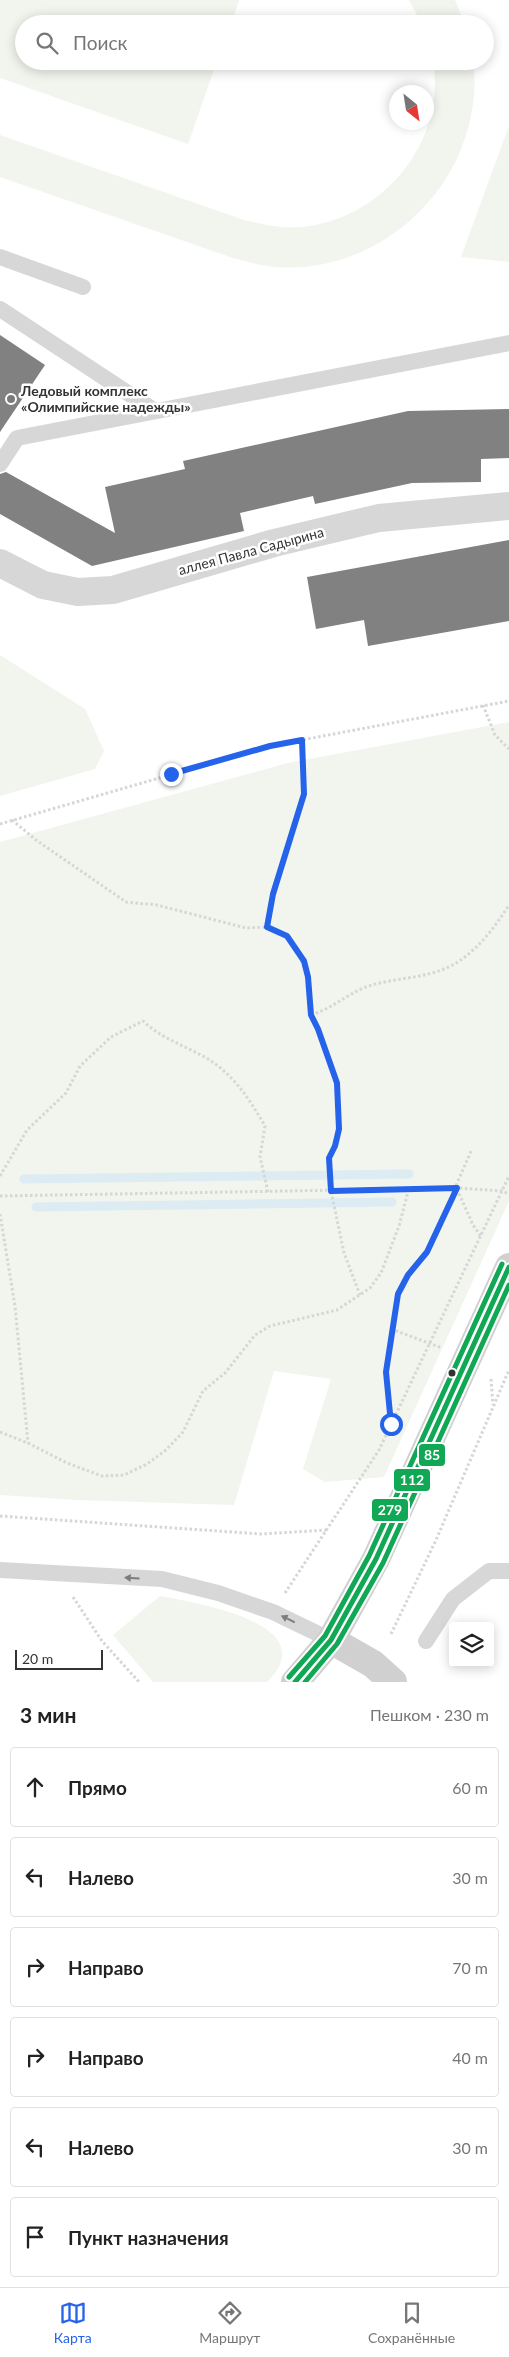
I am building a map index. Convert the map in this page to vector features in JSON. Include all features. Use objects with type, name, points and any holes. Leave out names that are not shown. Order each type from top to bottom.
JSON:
[{"type":"street","name":"аллея Павла Садырина","points":[[0,563],[43,585],[78,592],[113,590],[274,543],[379,518],[509,506]]},
{"type":"street","points":[[295,1682],[332,1640],[376,1559],[509,1268]]},
{"type":"street","points":[[332,1640],[373,1664],[393,1682]]},
{"type":"lane","points":[[0,257],[83,287]]},
{"type":"lane","points":[[0,309],[156,411]]},
{"type":"lane","points":[[0,464],[17,438],[509,342]]},
{"type":"lane","points":[[0,1570],[162,1579],[218,1593],[273,1612],[332,1640]]},
{"type":"lane","points":[[426,1641],[452,1598],[489,1571],[509,1571]]},
{"type":"path","points":[[0,824],[270,746],[509,701]]},
{"type":"path","points":[[483,705],[495,735],[509,749]]},
{"type":"path","points":[[267,927],[273,894],[304,794],[302,740]]},
{"type":"path","points":[[12,820],[126,902],[157,905],[246,928],[267,927],[287,936],[304,961],[308,977],[311,1015],[318,1029],[337,1083],[339,1129],[335,1146],[329,1158],[331,1191],[344,1253],[360,1295]]},
{"type":"path","points":[[311,1015],[320,1012],[345,996],[368,987],[444,969],[471,952],[509,905]]},
{"type":"path","points":[[0,1176],[27,1130],[66,1094],[80,1066],[110,1037],[142,1021],[156,1033],[208,1059],[236,1080],[265,1126],[260,1157],[268,1192]]},
{"type":"path","points":[[391,1424],[386,1372],[391,1329],[398,1294],[408,1275],[427,1252],[457,1188],[472,1149]]},
{"type":"path","points":[[284,1595],[329,1530],[379,1450],[509,1176]]},
{"type":"path","points":[[0,1432],[28,1443],[67,1463],[102,1476],[124,1475],[147,1464],[166,1450],[183,1432],[203,1391],[225,1372],[255,1334],[270,1326],[337,1310],[370,1288],[381,1273],[399,1226],[408,1188]]},
{"type":"path","points":[[0,1196],[408,1188],[457,1188],[509,1194]]},
{"type":"path","points":[[457,1188],[473,1225],[481,1236]]},
{"type":"path","points":[[0,1214],[15,1306],[28,1443]]},
{"type":"path","points":[[391,1329],[429,1343]]},
{"type":"path","points":[[391,1634],[436,1540],[509,1370]]},
{"type":"path","points":[[491,1378],[493,1406]]},
{"type":"path","points":[[0,1516],[261,1534],[329,1530]]},
{"type":"path","points":[[71,1594],[102,1641],[139,1682]]},
{"type":"shaded area","points":[[0,0],[239,0],[234,15],[15,15],[15,70],[214,70],[188,144],[0,78]]},
{"type":"shaded area","points":[[409,0],[455,0],[461,15],[417,15]]},
{"type":"shaded area","points":[[434,70],[474,70],[474,97],[467,132],[459,154],[445,180],[427,204],[406,224],[381,242],[355,255],[327,263],[297,267],[267,266],[233,258],[0,177],[0,135],[244,220],[272,226],[301,227],[330,221],[357,210],[382,193],[402,172],[418,148],[426,130],[434,130]]},
{"type":"shaded area","points":[[509,126],[509,262],[461,257]]},
{"type":"shaded area","points":[[0,655],[85,709],[104,751],[95,769],[0,796]]},
{"type":"shaded area","points":[[509,722],[509,1201],[384,1477],[325,1482],[303,1469],[331,1379],[274,1371],[234,1505],[78,1500],[0,1495],[0,842],[288,763]]},
{"type":"shaded area","points":[[160,1596],[201,1604],[250,1620],[269,1631],[280,1645],[281,1662],[267,1682],[153,1682],[113,1635]]},
{"type":"building","name":"Ледовый комплекс «Олимпийские надежды»","points":[[0,335],[45,365],[0,432]]},
{"type":"building","points":[[509,409],[509,458],[481,459],[481,482],[412,483],[315,504],[313,496],[240,513],[244,531],[92,566],[0,514],[0,474],[6,472],[115,533],[105,487],[185,469],[183,461],[408,411]]},
{"type":"building","points":[[509,540],[509,621],[368,646],[364,620],[316,629],[307,577]]},
{"type":"waterway","points":[[24,1179],[409,1174]]},
{"type":"waterway","points":[[36,1207],[392,1202]]},
{"type":"transit line","name":"279","points":[[289,1677],[325,1636],[369,1556],[502,1264]]},
{"type":"transit line","name":"112","points":[[295,1682],[331,1640],[376,1559],[509,1267]]},
{"type":"transit line","name":"85","points":[[305,1682],[337,1644],[383,1563],[509,1285]]},
{"type":"place","name":"Ледовый комплекс «Олимпийские надежды»","points":[[11,399]]},
{"type":"route","points":[[171,774],[270,746],[302,740],[304,794],[273,894],[267,927],[287,936],[304,961],[308,977],[311,1015],[318,1029],[337,1083],[339,1129],[335,1146],[329,1158],[331,1191],[457,1188],[427,1252],[408,1275],[398,1294],[391,1329],[386,1372],[391,1424]]}]
